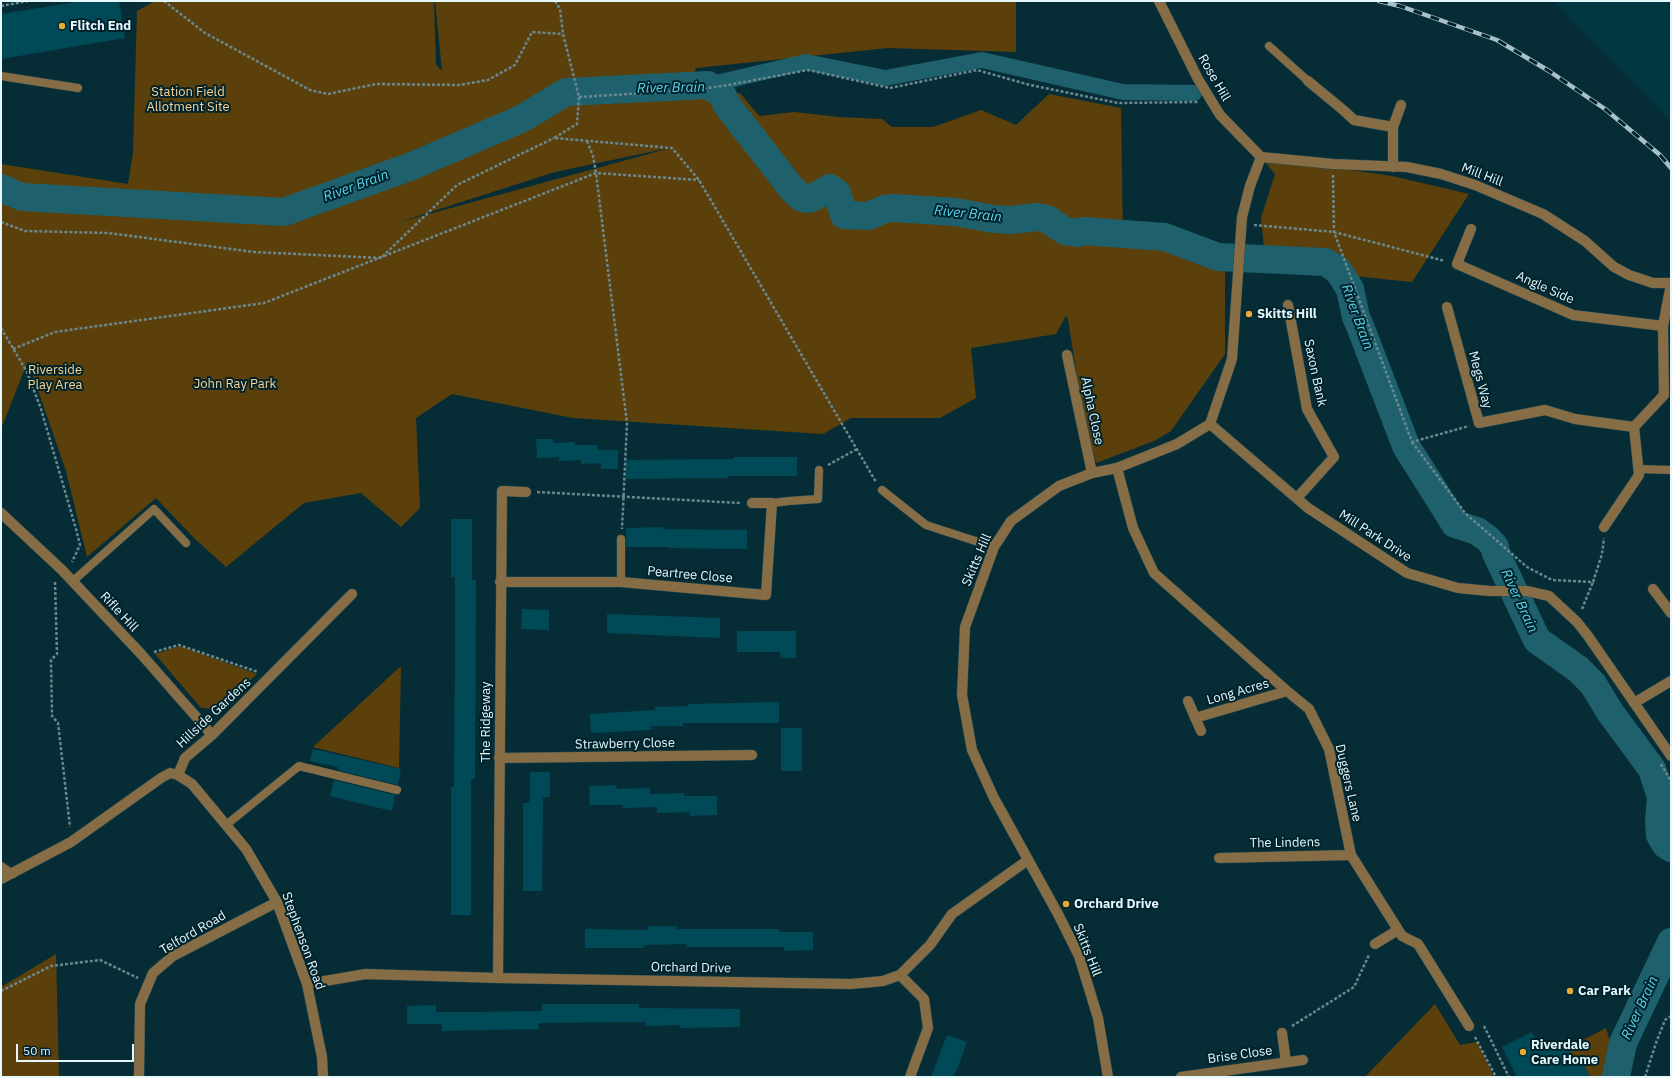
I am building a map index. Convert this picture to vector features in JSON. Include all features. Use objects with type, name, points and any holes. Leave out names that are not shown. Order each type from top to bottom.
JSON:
[{"type":"street","name":"Rose Hill","points":[[1159,1],[1198,79],[1220,115],[1261,157]]},
{"type":"street","points":[[1308,82],[1354,120],[1392,127]]},
{"type":"street","points":[[1393,167],[1392,127],[1401,105]]},
{"type":"street","points":[[1210,424],[1232,360],[1243,224],[1242,216],[1250,186],[1261,157]]},
{"type":"street","name":"Mill Hill","points":[[1261,157],[1333,164],[1407,167],[1441,174],[1475,185],[1543,214],[1585,241],[1614,267],[1629,275],[1653,283],[1671,284]]},
{"type":"street","points":[[1458,264],[1471,229]]},
{"type":"street","name":"Angle Side","points":[[1458,264],[1574,315],[1667,327]]},
{"type":"street","points":[[1604,527],[1639,475],[1634,427],[1664,394],[1667,327],[1671,284]]},
{"type":"street","name":"Saxon Bank","points":[[1288,305],[1307,409],[1334,457],[1297,498]]},
{"type":"street","name":"Megs Way","points":[[1447,307],[1479,423],[1545,410],[1575,419],[1634,427]]},
{"type":"street","name":"Alpha Close","points":[[1067,355],[1092,473]]},
{"type":"street","name":"Skitts Hill","points":[[1108,1077],[1098,1018],[1079,956],[1058,914],[994,798],[972,750],[962,695],[965,627],[994,547],[1011,521],[1059,486],[1092,473],[1117,468],[1176,444],[1210,424]]},
{"type":"street","name":"Mill Park Drive","points":[[1210,424],[1308,508],[1407,573],[1458,588],[1490,591],[1527,591],[1549,596],[1577,622],[1671,756]]},
{"type":"street","name":"Duggers Lane","points":[[1117,468],[1133,528],[1154,573],[1309,709],[1329,749],[1350,855],[1402,936],[1418,944],[1469,1026]]},
{"type":"street","name":"The Ridgeway","points":[[498,978],[500,582],[502,491],[526,492]]},
{"type":"street","points":[[752,503],[772,503]]},
{"type":"street","name":"Peartree Close","points":[[500,582],[621,582],[766,595],[772,503]]},
{"type":"street","name":"Rifle Hill","points":[[1,513],[59,566],[142,655],[212,735]]},
{"type":"street","points":[[1653,589],[1671,613]]},
{"type":"street","name":"Hillside Gardens","points":[[178,775],[185,758],[212,735],[352,594]]},
{"type":"street","points":[[1634,703],[1671,681]]},
{"type":"street","name":"Long Acres","points":[[1195,718],[1287,691]]},
{"type":"street","name":"Long Acres","points":[[1188,701],[1202,731]]},
{"type":"street","name":"Strawberry Close","points":[[499,758],[752,755]]},
{"type":"street","points":[[1,879],[71,842],[161,778],[170,773],[178,775]]},
{"type":"street","name":"Stephenson Road","points":[[178,775],[192,784],[246,849],[277,902],[307,984],[322,1057],[323,1077]]},
{"type":"street","name":"The Lindens","points":[[1220,858],[1350,855]]},
{"type":"street","name":"Orchard Drive","points":[[307,984],[366,974],[498,978],[851,984],[883,981],[900,975],[930,945],[952,914],[1028,860]]},
{"type":"street","name":"Telford Road","points":[[139,1077],[140,1004],[153,973],[173,956],[277,902]]},
{"type":"street","points":[[1374,944],[1398,930]]},
{"type":"street","points":[[900,975],[924,999],[928,1028],[910,1077]]},
{"type":"street","points":[[1282,1033],[1286,1062]]},
{"type":"street","name":"Brise Close","points":[[1181,1077],[1303,1060]]},
{"type":"lane","points":[[1269,46],[1308,82]]},
{"type":"lane","points":[[1,76],[78,88]]},
{"type":"lane","points":[[1638,469],[1671,470]]},
{"type":"lane","points":[[772,503],[789,500],[818,499],[819,470]]},
{"type":"lane","points":[[882,490],[926,525],[994,547]]},
{"type":"lane","points":[[73,581],[154,509],[186,543]]},
{"type":"lane","points":[[621,539],[621,582]]},
{"type":"lane","points":[[226,825],[299,766],[397,790]]},
{"type":"lane","points":[[1,866],[12,874]]},
{"type":"path","points":[[1,6],[28,1]]},
{"type":"path","points":[[164,1],[206,33],[310,90],[328,94],[376,84],[460,85],[488,80],[515,65],[532,32],[563,34]]},
{"type":"path","points":[[1,222],[26,231],[108,232],[254,252],[381,258],[457,185],[554,138],[577,124],[579,98],[563,34],[560,9],[555,1]]},
{"type":"path","points":[[579,98],[694,90],[808,70],[890,88],[977,70],[1030,85],[1118,103],[1212,102]]},
{"type":"path","points":[[554,138],[672,148],[699,180],[874,480],[882,490]]},
{"type":"path","points":[[587,141],[594,156],[627,423],[621,539]]},
{"type":"path","points":[[1333,164],[1334,232],[1412,442],[1465,513],[1527,567],[1552,580],[1593,582]]},
{"type":"path","points":[[13,349],[55,332],[264,303],[596,173],[699,180]]},
{"type":"path","points":[[1243,224],[1334,232],[1458,264]]},
{"type":"path","points":[[1,328],[27,372],[41,409],[80,545],[74,561],[59,566],[57,654],[51,660],[52,716],[58,723],[71,842]]},
{"type":"path","points":[[1412,442],[1479,423]]},
{"type":"path","points":[[819,470],[857,449]]},
{"type":"path","points":[[526,492],[752,503]]},
{"type":"path","points":[[1577,622],[1593,582],[1602,554],[1604,527]]},
{"type":"path","points":[[142,655],[179,645],[271,677]]},
{"type":"path","points":[[1282,1033],[1354,987],[1374,944]]},
{"type":"path","points":[[1,991],[51,966],[100,960],[148,983]]},
{"type":"path","points":[[1645,1077],[1665,1020],[1671,1016]]},
{"type":"path","points":[[1469,1026],[1496,1077]]},
{"type":"path","points":[[1484,1026],[1509,1077]]},
{"type":"shaded area","points":[[1553,1],[1671,1],[1671,121]]},
{"type":"green space","points":[[155,1],[434,1],[436,65],[442,71],[435,1],[1016,1],[1016,52],[888,48],[696,68],[685,100],[740,93],[759,116],[794,112],[839,117],[882,119],[892,127],[933,127],[981,110],[1016,125],[1049,94],[1121,108],[1123,242],[1138,242],[1225,268],[1225,354],[1171,431],[1154,441],[1096,463],[1083,415],[1068,319],[1066,316],[1056,334],[971,348],[976,398],[940,418],[851,418],[823,434],[573,418],[452,394],[416,418],[420,508],[401,527],[361,493],[304,503],[226,567],[194,538],[156,498],[87,557],[66,471],[28,361],[1,429],[1,164],[128,184],[133,153],[137,11]],"holes":[[[674,147],[396,223],[555,172]]]},
{"type":"green space","points":[[1261,157],[1392,176],[1469,194],[1412,282],[1343,275],[1321,251],[1264,248],[1261,218],[1275,174]]},
{"type":"green space","points":[[180,646],[257,674],[220,709],[201,708],[155,654]]},
{"type":"green space","points":[[401,666],[399,768],[313,747]]},
{"type":"green space","points":[[56,954],[59,1077],[1,1077],[1,987]]},
{"type":"green space","points":[[1435,1004],[1460,1045],[1477,1042],[1494,1077],[1365,1077]]},
{"type":"green space","points":[[1606,1028],[1611,1045],[1609,1077],[1590,1077],[1581,1059],[1576,1062],[1568,1046],[1573,1045]]},
{"type":"building","name":"Flitch End","points":[[83,1],[119,1],[125,38],[1,59],[1,14]]},
{"type":"building","points":[[536,439],[553,439],[553,443],[575,442],[575,445],[597,445],[598,450],[618,450],[618,469],[601,469],[601,463],[581,464],[581,460],[559,461],[559,457],[537,458]]},
{"type":"building","points":[[734,457],[797,457],[797,476],[728,476],[728,478],[626,479],[626,460],[734,459]]},
{"type":"building","points":[[451,519],[472,519],[472,580],[476,580],[475,779],[471,779],[471,915],[451,915],[451,787],[454,787],[455,577],[451,577]]},
{"type":"building","points":[[663,527],[663,529],[747,530],[747,549],[626,547],[626,528]]},
{"type":"building","points":[[522,609],[549,610],[549,630],[521,629]]},
{"type":"building","points":[[607,614],[720,618],[720,638],[607,633]]},
{"type":"building","points":[[737,631],[796,631],[796,658],[781,658],[780,652],[737,652]]},
{"type":"building","points":[[779,702],[779,723],[683,723],[683,726],[651,726],[651,730],[591,733],[590,714],[655,710],[655,707],[688,706],[688,704]]},
{"type":"building","points":[[781,728],[802,728],[802,771],[781,771]]},
{"type":"building","points":[[313,749],[401,769],[398,785],[337,770],[338,767],[310,761]]},
{"type":"building","points":[[530,772],[550,772],[550,797],[543,797],[542,891],[523,891],[523,803],[530,803]]},
{"type":"building","points":[[334,780],[395,795],[392,811],[330,796]]},
{"type":"building","points":[[616,785],[617,789],[650,788],[650,794],[684,793],[684,796],[717,796],[717,815],[690,816],[690,812],[657,813],[657,807],[623,808],[623,805],[590,805],[589,786]]},
{"type":"building","points":[[648,926],[677,926],[677,929],[779,929],[779,932],[813,932],[813,950],[784,951],[784,947],[686,947],[686,944],[644,945],[645,948],[585,948],[585,929],[648,930]]},
{"type":"building","points":[[542,1004],[639,1004],[639,1008],[740,1009],[740,1027],[680,1028],[679,1025],[645,1026],[645,1022],[538,1023],[539,1029],[442,1031],[442,1024],[407,1024],[407,1006],[436,1005],[436,1012],[476,1012],[542,1011]]},
{"type":"building","name":"Riverdale Care Home","points":[[1532,1032],[1539,1047],[1554,1039],[1560,1050],[1568,1046],[1576,1062],[1581,1059],[1590,1077],[1517,1077],[1502,1047]]},
{"type":"building","points":[[947,1035],[967,1042],[958,1067],[953,1077],[931,1077]]},
{"type":"waterway","points":[[708,85],[806,62],[885,78],[982,60],[1123,92],[1194,93]]},
{"type":"waterway","name":"River Brain","points":[[1,188],[22,197],[284,212],[412,166],[521,119],[566,92],[708,85],[722,94],[727,105],[792,189],[802,198],[807,199],[812,198],[830,188],[837,193],[844,215],[868,216],[885,209],[893,208],[956,212],[993,219],[1012,220],[1036,217],[1047,219],[1065,231],[1077,233],[1083,231],[1165,237],[1218,257],[1325,262],[1338,270],[1350,289],[1356,317],[1406,446],[1455,524],[1477,531],[1488,539],[1495,547],[1496,553],[1537,640],[1578,669],[1593,684],[1610,712],[1652,769],[1661,797],[1659,821],[1660,835],[1666,845],[1671,848]]},
{"type":"waterway","name":"River Brain","points":[[1616,1077],[1623,1043],[1671,942]]},
{"type":"railway","points":[[1379,1],[1400,6],[1497,40],[1549,71],[1605,109],[1660,155],[1671,168]]},
{"type":"place","name":"Flitch End","points":[[62,26]]},
{"type":"place","name":"Skitts Hill","points":[[1249,314]]},
{"type":"place","name":"Orchard Drive","points":[[1066,904]]},
{"type":"place","name":"Car Park","points":[[1570,991]]},
{"type":"place","name":"Riverdale Care Home","points":[[1523,1052]]},
{"type":"park label","name":"Station Field Allotment Site","points":[[188,100]]},
{"type":"park label","name":"Riverside Play Area","points":[[55,378]]},
{"type":"park label","name":"John Ray Park","points":[[235,384]]}]
